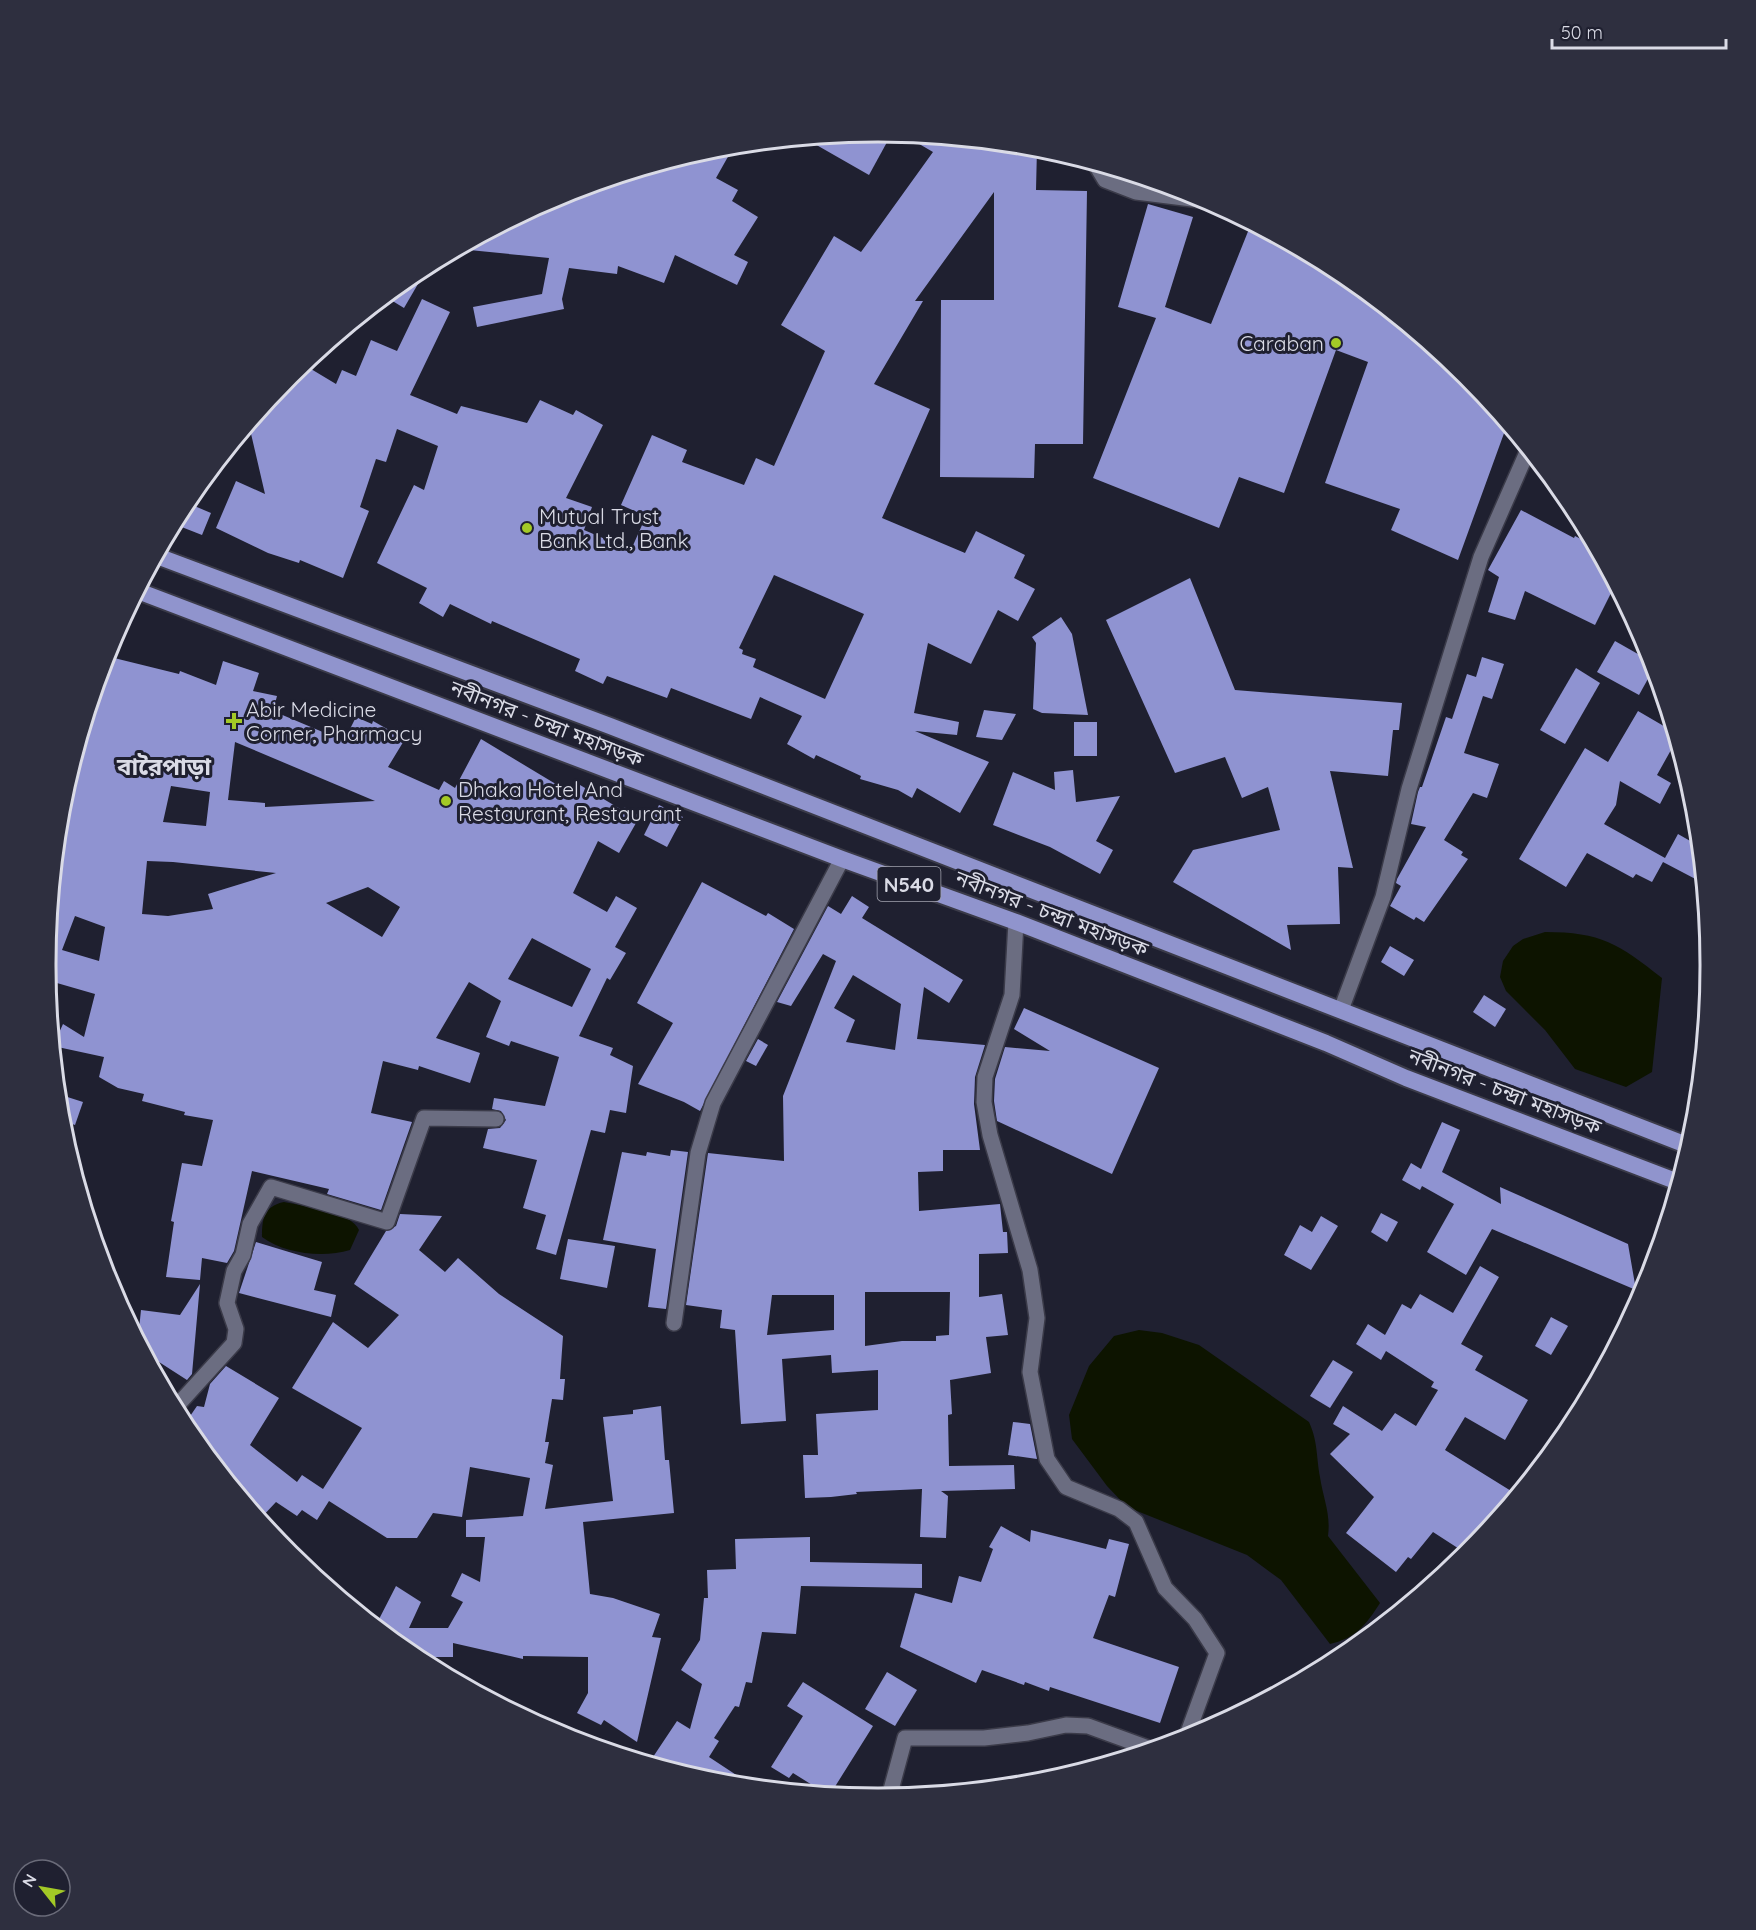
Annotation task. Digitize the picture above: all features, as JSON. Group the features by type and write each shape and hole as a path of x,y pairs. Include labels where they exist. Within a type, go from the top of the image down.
{"highway":[{"name":"নবীনগর - চন্দ্রা মহাসড়ক","path":"164,558 610,726 1681,1143"},
{"name":"নবীনগর - চন্দ্রা মহাসড়ক","path":"144,593 842,859 1016,922 1326,1043 1406,1078 1672,1180"}],"street":[{"path":"1101,174 1105,180 1136,192 1169,196"},
{"path":"1341,1010 1383,897 1409,789 1481,557 1525,457"},
{"path":"674,1323 698,1153 713,1103 842,859"},
{"path":"1016,922 1012,995 985,1077 984,1102 990,1135 1030,1270 1037,1318 1030,1372 1047,1459 1066,1488 1119,1509 1136,1522 1165,1588 1195,1619 1217,1653 1190,1726"},
{"path":"181,1401 234,1343 236,1329 227,1303 234,1271 243,1255 250,1224 271,1187 387,1222 424,1118 496,1119"},
{"path":"892,1787 905,1738 984,1738 1028,1733 1066,1725 1088,1726 1139,1745"}],"shaded area":[{"path":"1545,932 1581,934 1608,942 1633,956 1662,978 1652,1072 1626,1087 1575,1069 1545,1030 1506,991 1500,977 1503,961 1513,946 1523,939"},
{"path":"284,1202 337,1214 355,1224 359,1230 350,1250 328,1254 305,1253 271,1243 262,1237 265,1214 272,1207"},
{"path":"1139,1330 1162,1333 1199,1345 1309,1422 1328,1513 1328,1536 1380,1603 1360,1630 1330,1644 1281,1580 1247,1555 1127,1507 1107,1486 1072,1439 1069,1415 1089,1366 1114,1336"}],"building":[{"path":"887,142 869,175 816,145"},
{"path":"918,143 1037,158 1036,190 1087,191 1083,444 1035,444 1034,478 940,477 941,300 994,300 994,192 915,301 923,301 874,384 930,409 882,518 965,553 976,531 1025,555 1014,578 1035,589 1018,621 998,610 971,664 928,643 914,713 959,722 957,735 915,731 989,762 960,813 917,788 912,798 898,790 860,779 861,776 816,755 814,759 787,744 802,716 760,697 751,719 671,688 667,698 607,676 603,684 575,671 580,659 492,621 491,624 450,604 443,617 419,603 427,588 377,563 414,485 424,490 438,446 397,429 386,462 376,459 360,507 369,511 343,578 300,560 299,563 268,553 216,528 236,481 265,494 251,434 260,423 311,369 336,384 342,370 356,376 371,340 397,351 422,299 450,312 410,395 457,414 461,406 527,423 540,400 573,415 576,410 603,425 566,498 592,507 584,530 631,550 646,516 621,505 652,435 687,450 682,462 744,485 756,458 774,466 825,351 781,325 834,236 861,252 933,152","holes":["774,575 864,614 825,699 753,667 756,659 742,654 743,650 739,648"]},
{"path":"728,156 716,178 738,190 732,201 758,217 734,255 748,262 737,285 675,255 664,283 618,266 617,274 569,268 562,299 564,309 477,327 473,307 542,294 549,258 472,250 514,227 614,186"},
{"path":"1148,204 1193,217 1165,307 1211,324 1248,231 1335,281 1379,312 1460,383 1504,433 1458,560 1391,530 1400,509 1325,483 1368,362 1336,350 1284,493 1239,477 1219,528 1093,478 1156,318 1118,307"},
{"path":"419,283 404,308 393,301"},
{"path":"195,506 211,513 202,535 182,527"},
{"path":"1521,510 1574,538 1575,536 1581,539 1611,592 1595,625 1525,591 1515,620 1488,612 1499,577 1488,570"},
{"path":"1190,578 1235,690 1402,703 1399,730 1393,730 1388,776 1330,771 1353,868 1338,867 1340,924 1287,925 1291,950 1173,882 1193,850 1280,830 1268,787 1242,798 1225,757 1175,773 1106,620"},
{"path":"1061,617 1072,634 1088,715 1042,713 1033,709 1036,643 1032,637"},
{"path":"1615,641 1640,655 1648,678 1639,695 1597,672"},
{"path":"1482,657 1504,664 1492,699 1483,696 1464,753 1499,764 1487,798 1473,793 1444,840 1463,852 1461,855 1468,859 1424,922 1416,917 1414,920 1390,906 1401,886 1396,883 1397,879 1426,827 1411,824 1418,792 1422,787 1446,717 1452,719 1467,674 1476,677"},
{"path":"115,658 179,674 180,671 216,685 223,661 259,673 253,691 277,696 273,711 344,741 356,717 372,724 373,721 405,739 388,767 439,790 444,781 455,788 481,739 569,792 575,782 622,810 624,807 640,816 619,853 598,841 573,893 607,912 616,896 637,908 615,947 626,953 610,980 607,978 579,1036 613,1048 610,1055 633,1066 626,1113 610,1110 605,1133 591,1130 556,1255 536,1249 546,1215 523,1208 537,1160 483,1148 488,1129 500,1128 506,1120 501,1111 492,1109 494,1098 545,1106 559,1057 511,1041 509,1046 486,1037 501,1001 469,982 436,1038 480,1053 470,1083 419,1066 418,1070 383,1061 371,1113 412,1122 381,1210 327,1194 329,1189 252,1171 234,1251 227,1263 202,1258 200,1280 166,1277 174,1222 171,1221 182,1163 202,1166 213,1120 184,1115 185,1112 142,1101 144,1094 118,1088 99,1077 104,1057 60,1048 59,1034 63,1024 84,1037 95,994 56,983 57,911 71,805 99,701","holes":["235,742 375,801 265,807 265,803 228,800","171,786 210,792 206,826 163,822","147,861 276,873 208,894 213,909 168,916 142,914","368,887 400,907 382,937 326,903","75,916 105,927 99,961 62,950","532,938 591,969 572,1007 508,979"]},
{"path":"1576,668 1600,683 1565,744 1540,730"},
{"path":"984,710 1016,714 1002,740 976,737"},
{"path":"1638,711 1664,726 1671,749 1657,775 1671,783 1660,804 1620,781 1616,805 1604,824 1665,858 1678,834 1690,841 1695,879 1663,862 1652,882 1636,874 1633,878 1587,853 1566,887 1519,859 1585,748 1608,762"},
{"path":"1074,722 1097,722 1097,756 1074,756"},
{"path":"1073,770 1076,802 1120,796 1096,841 1113,850 1100,874 1050,847 993,825 1013,772 1055,790 1054,772"},
{"path":"659,805 683,817 667,847 644,835"},
{"path":"702,882 766,916 768,913 794,929 700,1111 684,1102 638,1084 673,1023 637,1003"},
{"path":"852,896 869,907 862,918 963,980 949,1003 924,987 917,1039 985,1045 975,1077 974,1104 980,1150 943,1150 943,1171 918,1172 919,1211 1000,1204 1003,1232 1007,1232 1008,1253 979,1254 979,1297 1002,1294 1008,1335 986,1337 991,1373 950,1380 952,1414 948,1415 949,1466 1014,1465 1015,1489 941,1491 948,1496 946,1538 920,1537 922,1489 856,1492 857,1494 805,1498 803,1455 818,1455 816,1414 878,1410 878,1370 832,1373 831,1355 782,1359 786,1421 741,1424 735,1330 720,1328 722,1310 686,1305 708,1153 784,1161 783,1096 836,961 823,954 791,1006 777,1002 828,906 841,914","holes":["853,975 901,1004 895,1050 846,1042 855,1020 834,1008","865,1292 950,1292 949,1335 936,1336 936,1341 902,1341 865,1346","772,1295 834,1295 834,1330 767,1335"]},
{"path":"1390,946 1414,960 1404,976 1381,962"},
{"path":"1484,995 1506,1009 1495,1027 1473,1012"},
{"path":"1024,1008 1159,1068 1112,1174 997,1121 994,1101 995,1079 1005,1047 1050,1051 1014,1029"},
{"path":"758,1039 768,1045 756,1066 746,1061"},
{"path":"67,1097 83,1102 75,1125 71,1124"},
{"path":"1442,1122 1460,1130 1442,1172 1501,1204 1500,1187 1628,1244 1634,1289 1492,1229 1466,1275 1427,1252 1454,1204 1422,1186 1420,1190 1402,1180 1411,1163 1421,1169"},
{"path":"671,1150 688,1152 666,1309 648,1307 656,1249 603,1240 622,1152 646,1156 647,1152 670,1156"},
{"path":"1381,1213 1398,1222 1387,1242 1371,1232"},
{"path":"400,1214 442,1216 419,1250 445,1272 458,1258 499,1294 563,1336 560,1379 565,1379 563,1400 552,1399 545,1442 549,1442 545,1463 553,1465 545,1509 613,1501 603,1417 633,1414 633,1410 661,1406 665,1460 669,1460 674,1513 583,1522 590,1594 613,1598 660,1614 652,1637 661,1638 637,1742 604,1720 601,1725 577,1713 588,1693 588,1657 523,1656 523,1659 453,1643 453,1657 434,1657 379,1619 396,1586 421,1602 409,1628 448,1628 463,1602 451,1596 462,1573 480,1582 485,1537 466,1537 466,1520 523,1516 530,1478 470,1467 462,1517 433,1513 417,1538 387,1538 329,1501 317,1520 302,1510 297,1516 276,1502 266,1513 225,1466 190,1416 197,1406 204,1407 210,1384 226,1366 279,1398 250,1445 297,1482 302,1475 323,1489 362,1428 292,1388 333,1322 368,1348 399,1315 354,1284 386,1231 396,1226"},
{"path":"1321,1216 1338,1226 1311,1270 1284,1255 1300,1225 1312,1232"},
{"path":"568,1239 615,1246 607,1288 560,1279"},
{"path":"256,1242 322,1262 314,1290 336,1295 331,1317 239,1293"},
{"path":"1480,1266 1499,1277 1461,1344 1483,1356 1475,1370 1528,1400 1505,1440 1465,1417 1445,1450 1510,1490 1458,1548 1433,1532 1411,1559 1408,1557 1396,1572 1346,1533 1374,1497 1330,1454 1350,1434 1333,1424 1343,1406 1382,1431 1395,1413 1416,1426 1438,1390 1431,1387 1434,1382 1386,1351 1381,1360 1356,1344 1368,1324 1385,1335 1402,1304 1411,1309 1420,1294 1453,1313"},
{"path":"200,1284 192,1374 187,1380 158,1361 139,1327 141,1310 180,1315"},
{"path":"1551,1317 1568,1326 1551,1355 1535,1346"},
{"path":"1333,1360 1353,1372 1330,1408 1310,1396"},
{"path":"1013,1422 1030,1424 1037,1459 1008,1455"},
{"path":"1001,1526 1030,1542 1031,1530 1106,1549 1109,1539 1129,1544 1115,1597 1109,1595 1093,1638 1179,1667 1160,1723 1050,1687 1049,1691 1025,1682 1024,1685 982,1670 976,1683 900,1647 915,1593 952,1603 959,1576 981,1582 993,1549 989,1547"},
{"path":"810,1537 810,1562 922,1564 922,1588 801,1586 796,1634 762,1632 752,1683 746,1682 739,1707 735,1706 714,1738 719,1741 709,1757 736,1775 654,1756 677,1721 690,1729 702,1684 681,1670 700,1640 704,1598 708,1598 707,1570 736,1569 735,1539"},
{"path":"887,1672 917,1690 895,1726 865,1709"},
{"path":"803,1682 873,1726 835,1786 812,1785 793,1773 789,1778 771,1767 803,1716 787,1706"}],"place":[{"name":"Caraban","path":"1336,343"},
{"name":"Mutual Trust Bank Ltd., Bank","path":"527,528"},
{"name":"Abir Medicine Corner, Pharmacy","path":"234,721"},
{"name":"Dhaka Hotel And Restaurant, Restaurant","path":"446,801"}],"district":[{"name":"বারৈপাড়া","path":"164,766"}]}
